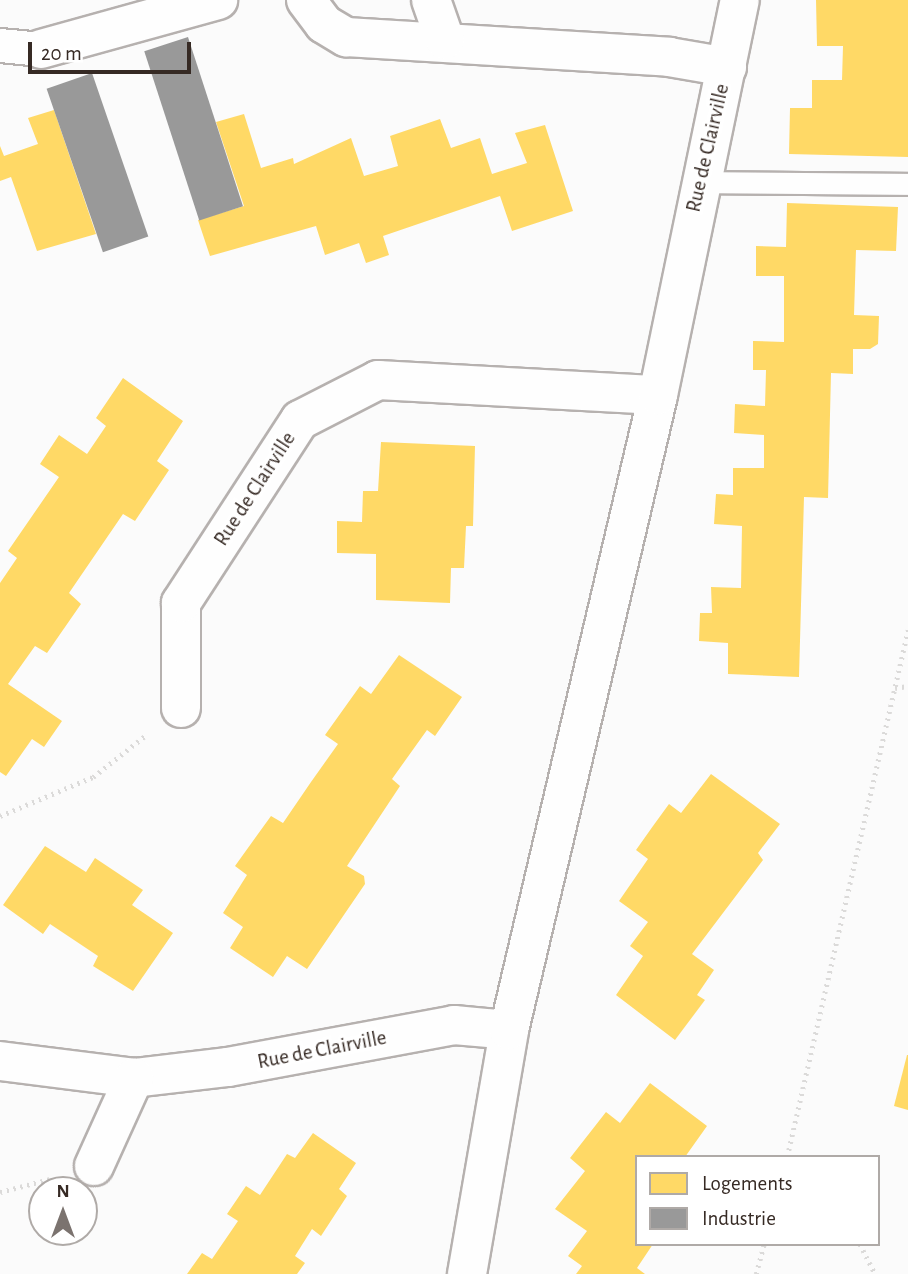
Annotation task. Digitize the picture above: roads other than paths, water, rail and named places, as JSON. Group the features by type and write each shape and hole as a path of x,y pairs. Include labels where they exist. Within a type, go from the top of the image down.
{"street":[{"path":"0,45 41,49 218,0"},
{"name":"Rue de Clairville","path":"306,0 324,24 346,37 445,40 669,57 727,67"},
{"path":"431,0 445,40"},
{"name":"Rue de Clairville","path":"467,1274 509,1030 658,395 699,182 740,0"},
{"name":"Rue de Clairville","path":"181,708 181,603 300,420 378,380 658,395"},
{"name":"Rue de Clairville","path":"0,1061 134,1078 228,1067 454,1025 509,1030"},
{"path":"94,1166 134,1078"}],"lane":[{"path":"699,182 908,184"}]}
